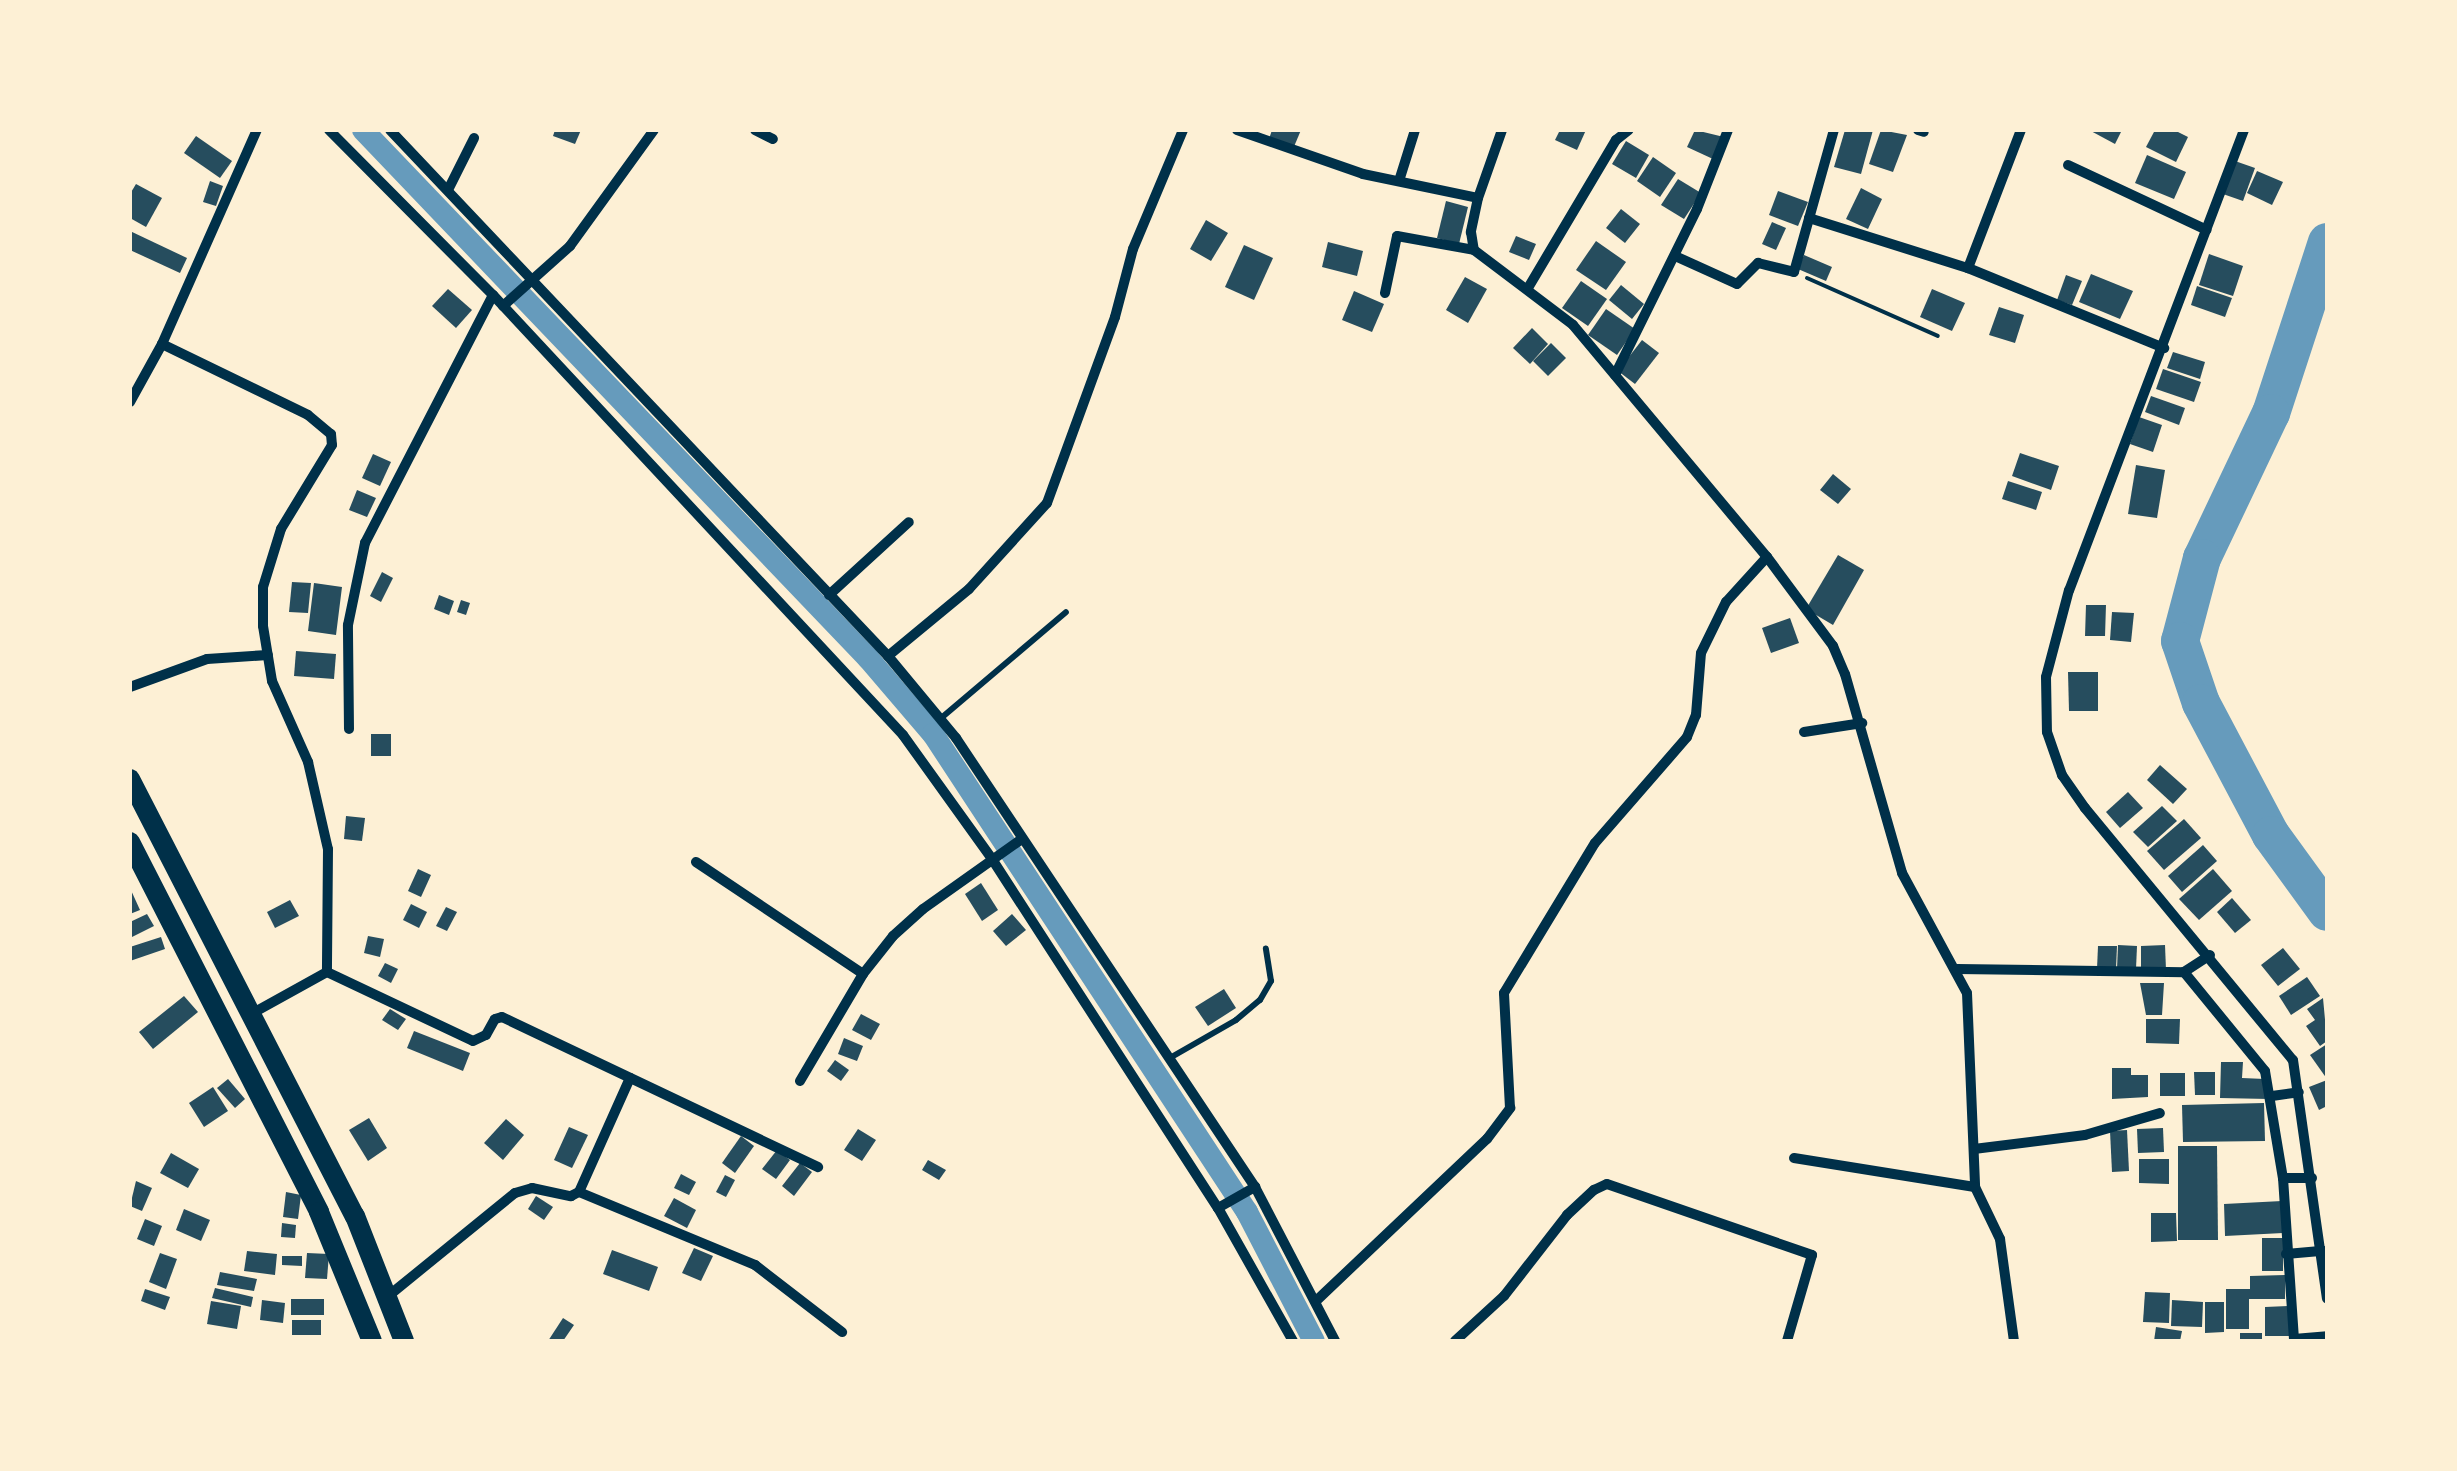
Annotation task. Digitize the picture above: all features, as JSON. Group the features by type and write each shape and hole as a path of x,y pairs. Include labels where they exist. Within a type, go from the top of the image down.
{"highway":[{"path":"130,779 355,1216 404,1341"},
{"path":"130,842 328,1230 372,1341"}],"street":[{"path":"130,402 162,344 258,130"},
{"path":"329,130 504,304 903,735 995,857 1222,1206 1293,1341"},
{"path":"390,130 534,277 888,656 940,719 1250,1190 1336,1341"},
{"path":"504,304 588,224 654,130"},
{"path":"755,130 774,139"},
{"path":"888,656 970,589 1047,502 1115,317 1138,235 1183,130"},
{"path":"1237,130 1364,174 1478,198"},
{"path":"1399,181 1415,130"},
{"path":"1474,250 1470,243 1478,198 1502,130"},
{"path":"1528,288 1616,140 1629,130"},
{"path":"1614,375 1675,256 1728,130"},
{"path":"1675,256 1737,284 1758,263 1794,272 1834,130"},
{"path":"1968,268 2021,130"},
{"path":"2244,130 2069,590 2046,677 2048,732 2062,775 2206,957 2250,1030 2275,1095 2286,1178 2296,1340 2324,1337"},
{"path":"448,188 474,138"},
{"path":"2068,164 2161,212 2207,230"},
{"path":"1810,218 1968,268 2164,348"},
{"path":"1385,293 1391,246 1397,236 1474,250 1528,288 1573,326 1767,557 1833,646 1862,723 1902,873 1957,969 1970,1018 1975,1188 2000,1239 2014,1341"},
{"path":"349,729 348,625 365,543 494,295"},
{"path":"162,344 308,416 331,434 332,446 281,529 263,586 268,655 282,712 299,734 318,796 328,849 327,972"},
{"path":"829,595 909,522"},
{"path":"1316,1301 1487,1140 1510,1108 1512,1081 1502,1010 1514,970 1596,843 1687,736 1696,715 1701,653 1726,602 1767,557"},
{"path":"130,686 207,658 268,655"},
{"path":"1804,732 1862,723"},
{"path":"800,1080 863,974 914,918 1018,842"},
{"path":"696,862 863,974"},
{"path":"1957,969 2187,970 2206,957"},
{"path":"2187,970 2250,1030 2293,1060 2327,1299"},
{"path":"251,1014 327,972"},
{"path":"327,972 472,1041 486,1036 495,1019 502,1017 818,1167"},
{"path":"388,1296 515,1193 526,1188 571,1196 579,1192 630,1078"},
{"path":"2275,1095 2296,1093"},
{"path":"1974,1149 2085,1134 2160,1113"},
{"path":"1794,1158 1975,1188"},
{"path":"2286,1178 2308,1177"},
{"path":"1455,1341 1504,1296 1567,1215 1594,1190 1608,1184 1812,1255 1787,1341"},
{"path":"1222,1206 1250,1190"},
{"path":"579,1192 768,1272 842,1332"},
{"path":"2292,1254 2318,1252"}],"lane":[{"path":"940,719 1066,612"},
{"path":"1166,1060 1236,1020 1260,1000 1270,981 1266,948"}],"path":[{"path":"1794,272 1938,336"}],"building":[{"path":"555,130 581,130 575,144 553,136"},
{"path":"1272,130 1301,130 1293,149 1269,139"},
{"path":"1560,130 1586,130 1577,150 1555,140"},
{"path":"1695,130 1724,137 1713,159 1687,147"},
{"path":"1845,130 1873,130 1861,174 1834,167"},
{"path":"1881,130 1907,135 1893,172 1869,164"},
{"path":"2089,130 2122,130 2115,144"},
{"path":"2155,130 2174,130 2188,137 2176,162 2146,147"},
{"path":"196,136 232,161 220,178 184,153"},
{"path":"1626,141 1649,155 1636,178 1612,164"},
{"path":"2147,155 2186,172 2174,199 2135,183"},
{"path":"1653,157 1676,173 1660,197 1637,181"},
{"path":"2235,161 2255,168 2243,201 2223,194"},
{"path":"2257,171 2283,182 2272,205 2247,193"},
{"path":"1678,179 1701,193 1684,219 1661,205"},
{"path":"210,181 223,186 216,206 203,202"},
{"path":"136,184 162,198 146,227 130,218 130,194"},
{"path":"1861,188 1882,199 1868,229 1846,219"},
{"path":"1778,191 1808,202 1798,226 1769,215"},
{"path":"1446,201 1468,207 1459,244 1437,238"},
{"path":"1621,209 1640,224 1625,243 1606,228"},
{"path":"1206,220 1228,233 1211,261 1190,249"},
{"path":"1772,222 1786,228 1776,250 1762,244"},
{"path":"130,231 187,258 180,273 130,250"},
{"path":"1516,236 1536,244 1529,260 1509,252"},
{"path":"1596,241 1626,262 1606,290 1576,270"},
{"path":"1328,242 1363,251 1357,276 1322,267"},
{"path":"1244,245 1273,258 1254,300 1225,287"},
{"path":"2209,254 2243,266 2233,296 2199,285"},
{"path":"1804,255 1832,267 1826,281 1798,269"},
{"path":"2091,274 2133,291 2120,319 2079,302"},
{"path":"2066,275 2082,281 2072,305 2057,300"},
{"path":"1465,277 1487,289 1468,323 1446,310"},
{"path":"1581,281 1607,299 1588,326 1562,308"},
{"path":"1621,285 1644,304 1632,319 1609,300"},
{"path":"2197,286 2232,298 2225,317 2191,305"},
{"path":"448,289 472,310 456,328 432,306"},
{"path":"1932,289 1965,303 1952,331 1920,317"},
{"path":"1354,291 1384,304 1372,332 1342,320"},
{"path":"1999,307 2024,315 2015,343 1989,335"},
{"path":"1606,309 1635,329 1617,355 1588,335"},
{"path":"1532,328 1548,344 1530,364 1513,348"},
{"path":"1642,340 1659,353 1635,384 1618,371"},
{"path":"1551,343 1566,358 1548,376 1533,361"},
{"path":"2173,352 2205,362 2200,379 2167,368"},
{"path":"2163,369 2201,382 2194,402 2156,389"},
{"path":"2151,396 2185,408 2179,425 2145,412"},
{"path":"2139,417 2162,425 2153,452 2130,444"},
{"path":"2020,453 2059,466 2051,490 2012,476"},
{"path":"373,454 391,462 380,486 362,478"},
{"path":"2136,465 2165,470 2157,518 2128,514"},
{"path":"1833,474 1851,489 1838,504 1820,490"},
{"path":"2008,481 2042,492 2036,510 2002,499"},
{"path":"357,490 376,498 367,517 349,510"},
{"path":"1838,555 1864,570 1833,625 1806,609"},
{"path":"382,572 393,578 381,602 370,596"},
{"path":"292,582 311,583 308,613 289,612"},
{"path":"314,583 342,587 336,635 308,631"},
{"path":"439,595 454,601 449,615 434,609"},
{"path":"461,600 470,603 466,615 457,612"},
{"path":"2086,605 2106,605 2105,636 2085,636"},
{"path":"2112,612 2134,613 2131,642 2110,640"},
{"path":"1790,618 1799,643 1771,653 1762,628"},
{"path":"296,651 336,654 334,679 294,676"},
{"path":"2068,672 2098,672 2098,711 2069,711"},
{"path":"371,734 391,734 391,756 371,756"},
{"path":"2160,765 2187,789 2173,804 2147,780"},
{"path":"2128,792 2143,808 2120,828 2106,812"},
{"path":"2162,806 2177,821 2148,847 2133,832"},
{"path":"346,816 365,818 362,841 344,839"},
{"path":"2184,819 2201,838 2164,870 2147,851"},
{"path":"2203,845 2217,861 2182,892 2168,876"},
{"path":"418,869 431,875 421,897 408,891"},
{"path":"2213,869 2232,891 2199,920 2179,899"},
{"path":"981,883 998,910 982,921 965,894"},
{"path":"130,888 140,910 130,914"},
{"path":"2232,898 2251,920 2235,933 2217,912"},
{"path":"290,900 299,916 275,928 267,912"},
{"path":"411,904 427,912 419,928 403,920"},
{"path":"446,907 457,912 447,931 436,926"},
{"path":"147,914 154,926 130,938 130,922"},
{"path":"1012,914 1026,930 1006,946 993,931"},
{"path":"368,936 384,939 380,957 364,953"},
{"path":"161,937 165,949 130,961 130,947"},
{"path":"2118,945 2137,946 2136,969 2117,969"},
{"path":"2165,945 2166,970 2141,970 2141,946"},
{"path":"2098,946 2117,946 2116,969 2097,969"},
{"path":"2283,948 2300,969 2278,986 2261,965"},
{"path":"385,963 398,969 391,983 378,976"},
{"path":"2307,977 2320,996 2291,1015 2279,996"},
{"path":"2140,983 2164,983 2162,1015 2146,1015"},
{"path":"1224,989 1236,1008 1208,1026 1195,1007"},
{"path":"184,996 198,1012 153,1049 139,1032"},
{"path":"2323,998 2327,1041 2320,1046 2306,1026 2315,1020 2307,1009"},
{"path":"390,1009 406,1019 398,1030 382,1020"},
{"path":"861,1014 880,1024 871,1040 852,1030"},
{"path":"2146,1019 2180,1019 2179,1044 2146,1043"},
{"path":"414,1031 470,1053 463,1071 407,1048"},
{"path":"844,1038 863,1046 857,1061 838,1054"},
{"path":"2327,1044 2327,1079 2310,1055"},
{"path":"835,1060 849,1070 841,1081 827,1071"},
{"path":"2221,1062 2243,1062 2242,1078 2265,1079 2269,1099 2220,1098"},
{"path":"2112,1068 2131,1068 2131,1075 2148,1075 2148,1097 2112,1099"},
{"path":"2194,1072 2215,1072 2215,1095 2195,1095"},
{"path":"2160,1073 2185,1073 2185,1096 2160,1096"},
{"path":"228,1079 245,1099 235,1108 217,1088"},
{"path":"2327,1080 2327,1106 2319,1110 2309,1087"},
{"path":"213,1087 228,1111 204,1127 189,1103"},
{"path":"2264,1103 2265,1141 2183,1142 2182,1105"},
{"path":"369,1118 387,1148 368,1161 349,1130"},
{"path":"506,1119 524,1135 503,1160 484,1143"},
{"path":"569,1127 588,1135 572,1168 554,1160"},
{"path":"2163,1128 2164,1152 2138,1153 2137,1129"},
{"path":"858,1129 876,1140 862,1161 844,1150"},
{"path":"2127,1130 2129,1171 2112,1172 2110,1131"},
{"path":"741,1136 754,1146 735,1173 722,1163"},
{"path":"2178,1146 2217,1146 2218,1240 2178,1240"},
{"path":"777,1150 790,1160 776,1179 762,1169"},
{"path":"171,1153 199,1169 188,1188 160,1173"},
{"path":"2139,1159 2169,1159 2169,1184 2139,1183"},
{"path":"928,1160 946,1170 939,1180 922,1170"},
{"path":"800,1163 812,1172 794,1196 782,1186"},
{"path":"681,1174 696,1182 689,1195 674,1188"},
{"path":"725,1175 735,1180 726,1197 716,1192"},
{"path":"136,1181 152,1188 142,1211 130,1206"},
{"path":"286,1192 301,1195 298,1219 283,1217"},
{"path":"536,1196 553,1207 544,1220 528,1209"},
{"path":"674,1198 696,1210 687,1228 664,1216"},
{"path":"2282,1201 2283,1233 2225,1236 2224,1204"},
{"path":"184,1209 210,1220 201,1241 176,1230"},
{"path":"2151,1213 2176,1213 2177,1241 2151,1242"},
{"path":"145,1219 162,1226 154,1246 137,1239"},
{"path":"282,1223 296,1225 295,1238 281,1237"},
{"path":"2262,1238 2283,1238 2283,1271 2262,1271"},
{"path":"694,1248 713,1256 701,1281 682,1273"},
{"path":"612,1250 658,1267 649,1291 603,1274"},
{"path":"247,1251 277,1254 275,1275 244,1271"},
{"path":"160,1253 177,1259 166,1289 149,1282"},
{"path":"307,1253 329,1254 327,1279 305,1278"},
{"path":"282,1256 302,1256 302,1266 282,1265"},
{"path":"220,1272 257,1279 254,1291 217,1285"},
{"path":"2285,1275 2285,1299 2249,1299 2249,1329 2226,1329 2226,1289 2250,1289 2250,1276"},
{"path":"215,1288 253,1297 251,1307 212,1298"},
{"path":"145,1289 170,1297 165,1310 141,1301"},
{"path":"2145,1292 2170,1293 2169,1323 2143,1322"},
{"path":"291,1299 324,1299 324,1315 291,1315"},
{"path":"262,1300 285,1303 283,1323 260,1320"},
{"path":"2172,1300 2203,1302 2202,1327 2171,1326"},
{"path":"211,1301 241,1306 237,1329 207,1324"},
{"path":"2205,1302 2224,1302 2224,1332 2205,1333"},
{"path":"2289,1306 2289,1336 2265,1336 2265,1307"},
{"path":"563,1318 574,1325 563,1341 548,1341"},
{"path":"292,1320 321,1320 321,1335 292,1335"},
{"path":"2156,1327 2182,1331 2180,1341 2154,1341"},
{"path":"2240,1333 2262,1333 2262,1341 2240,1341"}],"waterway":[{"path":"363,130 868,658 933,734 1247,1212 1314,1341"},
{"path":"2327,242 2271,413 2202,558 2180,641 2201,703 2271,835 2327,912"}]}
